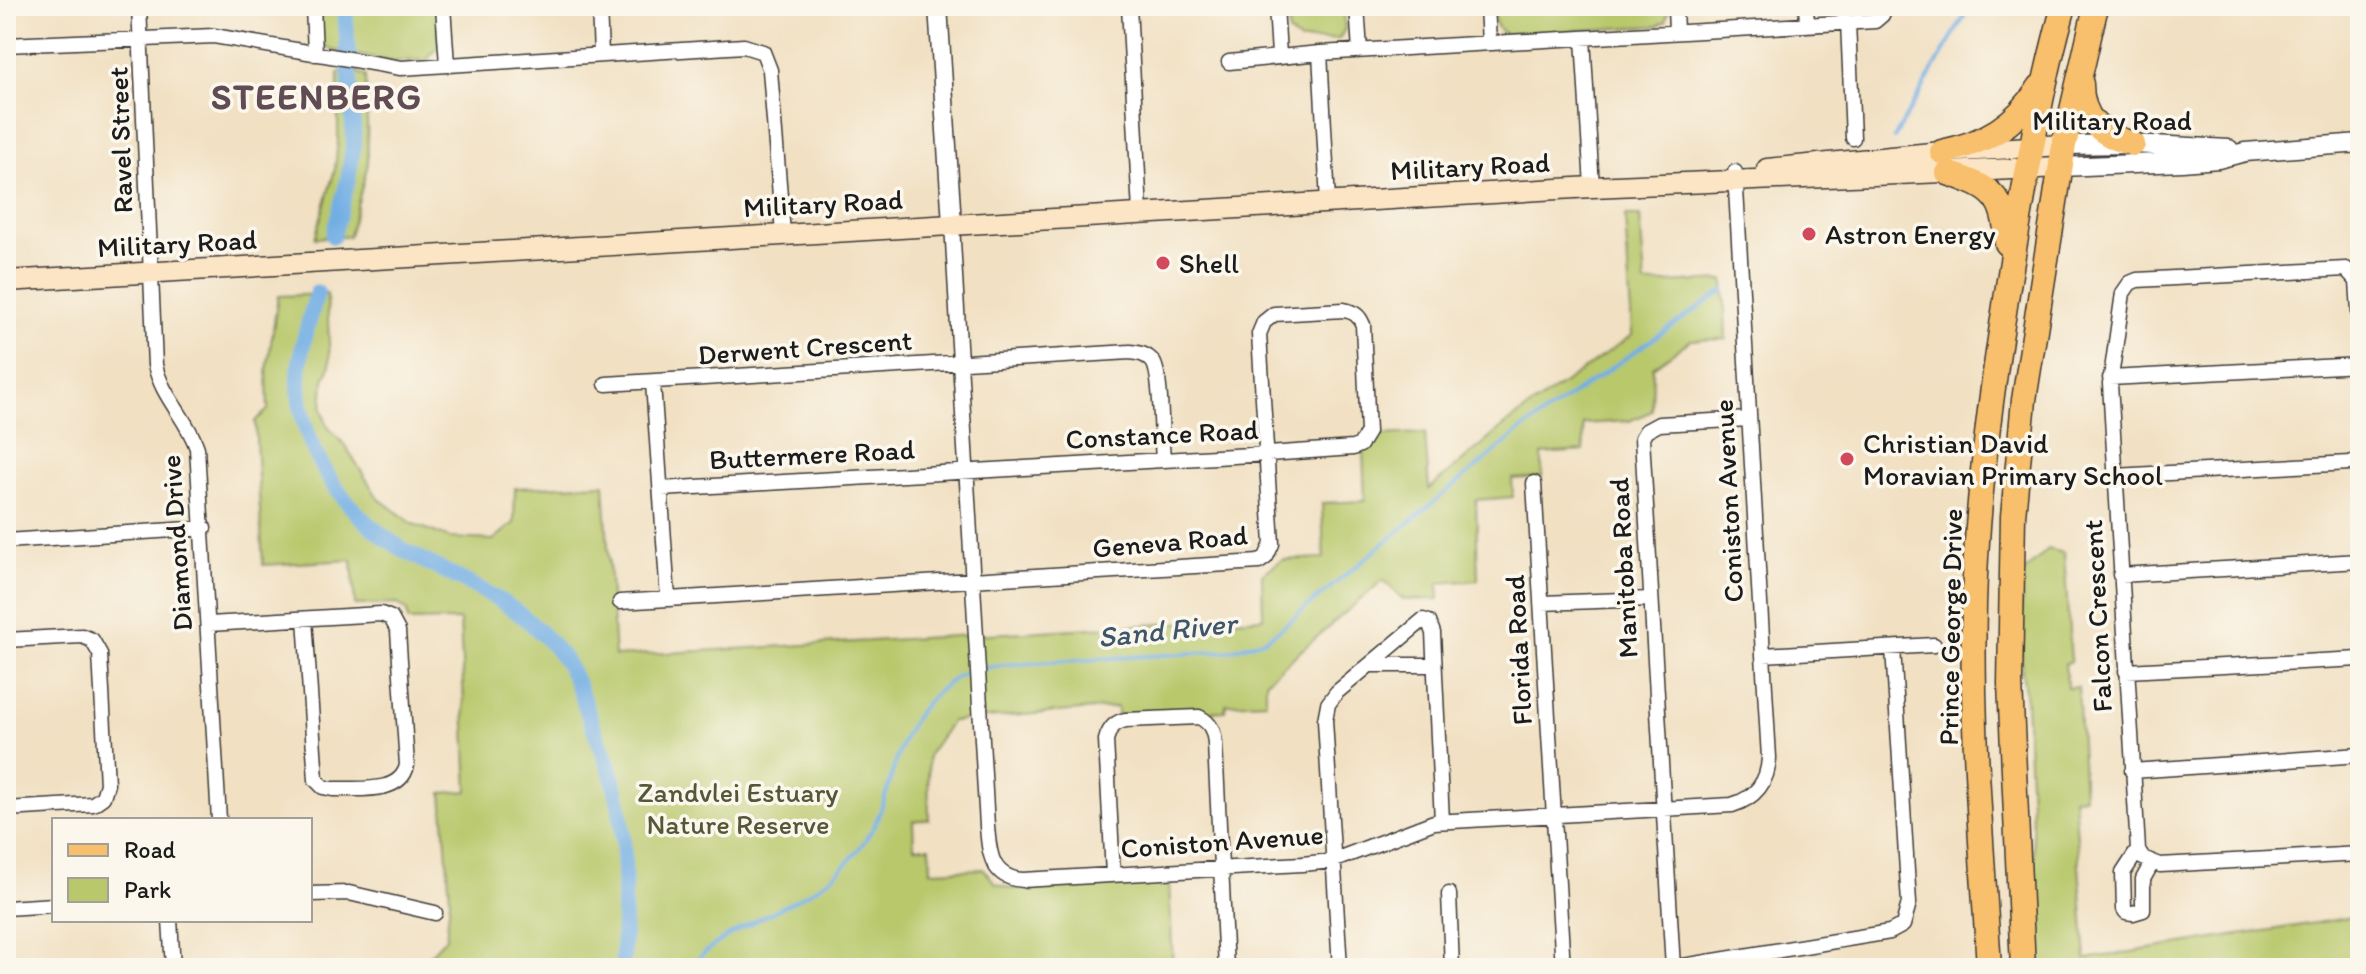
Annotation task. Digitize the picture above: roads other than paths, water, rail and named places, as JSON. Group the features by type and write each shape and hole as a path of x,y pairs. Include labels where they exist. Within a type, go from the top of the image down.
{"main road":[{"name":"Prince George Drive","path":"1989,968 1977,771 1974,604 1992,391 2029,158 2044,79 2064,6"},
{"path":"2023,968 2010,683 2013,516 2024,400 2062,156 2096,6"},
{"path":"2082,61 2081,97 2087,115 2104,133 2133,144"},
{"path":"2005,305 2006,224 2000,203 1981,184 1945,163 2008,125 2032,99 2044,79"},
{"name":"Military Road","path":"6,281 1644,184 2062,156"}],"street":[{"name":"Ravel Street","path":"139,6 151,272"},
{"path":"313,6 315,54"},
{"path":"443,6 447,65"},
{"path":"599,6 601,55"},
{"path":"938,6 952,224"},
{"path":"1129,6 1140,213"},
{"path":"1276,6 1279,55"},
{"path":"1357,6 1360,51"},
{"path":"1487,6 1489,43"},
{"path":"1675,6 1676,32"},
{"path":"1806,6 1807,25"},
{"path":"1229,62 1279,55 1875,21 1886,7"},
{"path":"1848,22 1853,138"},
{"path":"6,45 214,36 390,68 744,46 763,52 770,70 783,234"},
{"path":"1583,38 1592,187"},
{"path":"1320,53 1328,202"},
{"name":"Military Road","path":"2062,156 2218,159 2245,152 2360,143"},
{"name":"Military Road","path":"2062,156 2133,144 2245,152"},
{"name":"Coniston Avenue","path":"952,224 988,846 994,866 1006,876 1023,880 1223,869 1332,861 1425,824 1442,821 1732,805 1750,797 1763,783 1769,758 1735,177"},
{"name":"Falcon Crescent","path":"2152,863 2143,879 2143,910 2126,912 2123,873 2138,850 2110,378 2121,297 2126,287 2137,280 2346,269 2357,281 2360,327"},
{"name":"Diamond Drive","path":"151,272 155,365 163,391 197,448 219,818"},
{"name":"Constance Road","path":"966,471 1268,454 1353,448 1360,445 1368,432 1369,421 1363,325 1353,311 1274,314 1264,322 1259,334 1268,454"},
{"name":"Derwent Crescent","path":"606,384 1130,352 1150,358 1157,373 1163,460"},
{"path":"2110,378 2360,365"},
{"path":"653,383 668,598"},
{"name":"Manitoba Road","path":"1672,968 1642,445 1646,431 1659,424 1749,419"},
{"name":"Geneva Road","path":"973,581 1259,562 1266,557 1272,544 1268,454"},
{"path":"2115,476 2350,463 2360,459"},
{"name":"Buttermere Road","path":"661,489 966,471"},
{"name":"Florida Road","path":"1534,483 1563,968"},
{"path":"6,541 204,528"},
{"path":"2120,575 2360,561"},
{"path":"620,602 973,581"},
{"path":"1542,603 1651,599"},
{"path":"209,624 381,614 395,622 399,639 407,765 403,777 395,784 333,789 323,787 316,780 305,619"},
{"path":"1340,968 1325,712 1330,699 1337,692 1415,624 1427,620 1433,633 1442,821"},
{"path":"6,640 82,636 96,645 100,654 107,784 103,797 93,804 6,809"},
{"path":"1763,655 1934,645"},
{"path":"1672,968 1890,932 1903,925 1909,903 1893,648"},
{"path":"2126,671 2360,659"},
{"path":"1370,665 1434,665"},
{"path":"1113,875 1106,740 1114,725 1126,720 1199,717 1210,724 1215,744 1226,968"},
{"path":"2132,771 2360,755"},
{"path":"2138,850 2143,858 2160,865 2360,854"},
{"path":"312,894 359,895 435,913"},
{"path":"1449,894 1452,968"},
{"path":"6,908 52,905"},
{"path":"170,922 173,968"}],"waterway":[{"path":"333,236 348,180 354,141 345,6"},
{"name":"Sand River","path":"1894,138 1970,6"},
{"name":"Sand River","path":"689,968 727,936 817,888 854,855 875,824 904,737 922,708 953,679 969,671 1001,665 1228,651 1264,640 1520,431 1724,290"},
{"path":"317,293 301,355 300,403 306,428 328,476 362,518 382,535 404,550 488,593 525,618 559,653 574,678 610,769 619,804 624,854 623,968"}],"place":[{"name":"Astron Energy","path":"1809,234"},
{"name":"Shell","path":"1163,263"},
{"name":"Christian David Moravian Primary School","path":"1847,459"}],"district":[{"name":"STEENBERG","path":"317,96"}],"park label":[{"name":"Zandvlei Estuary Nature Reserve","path":"738,808"}]}
